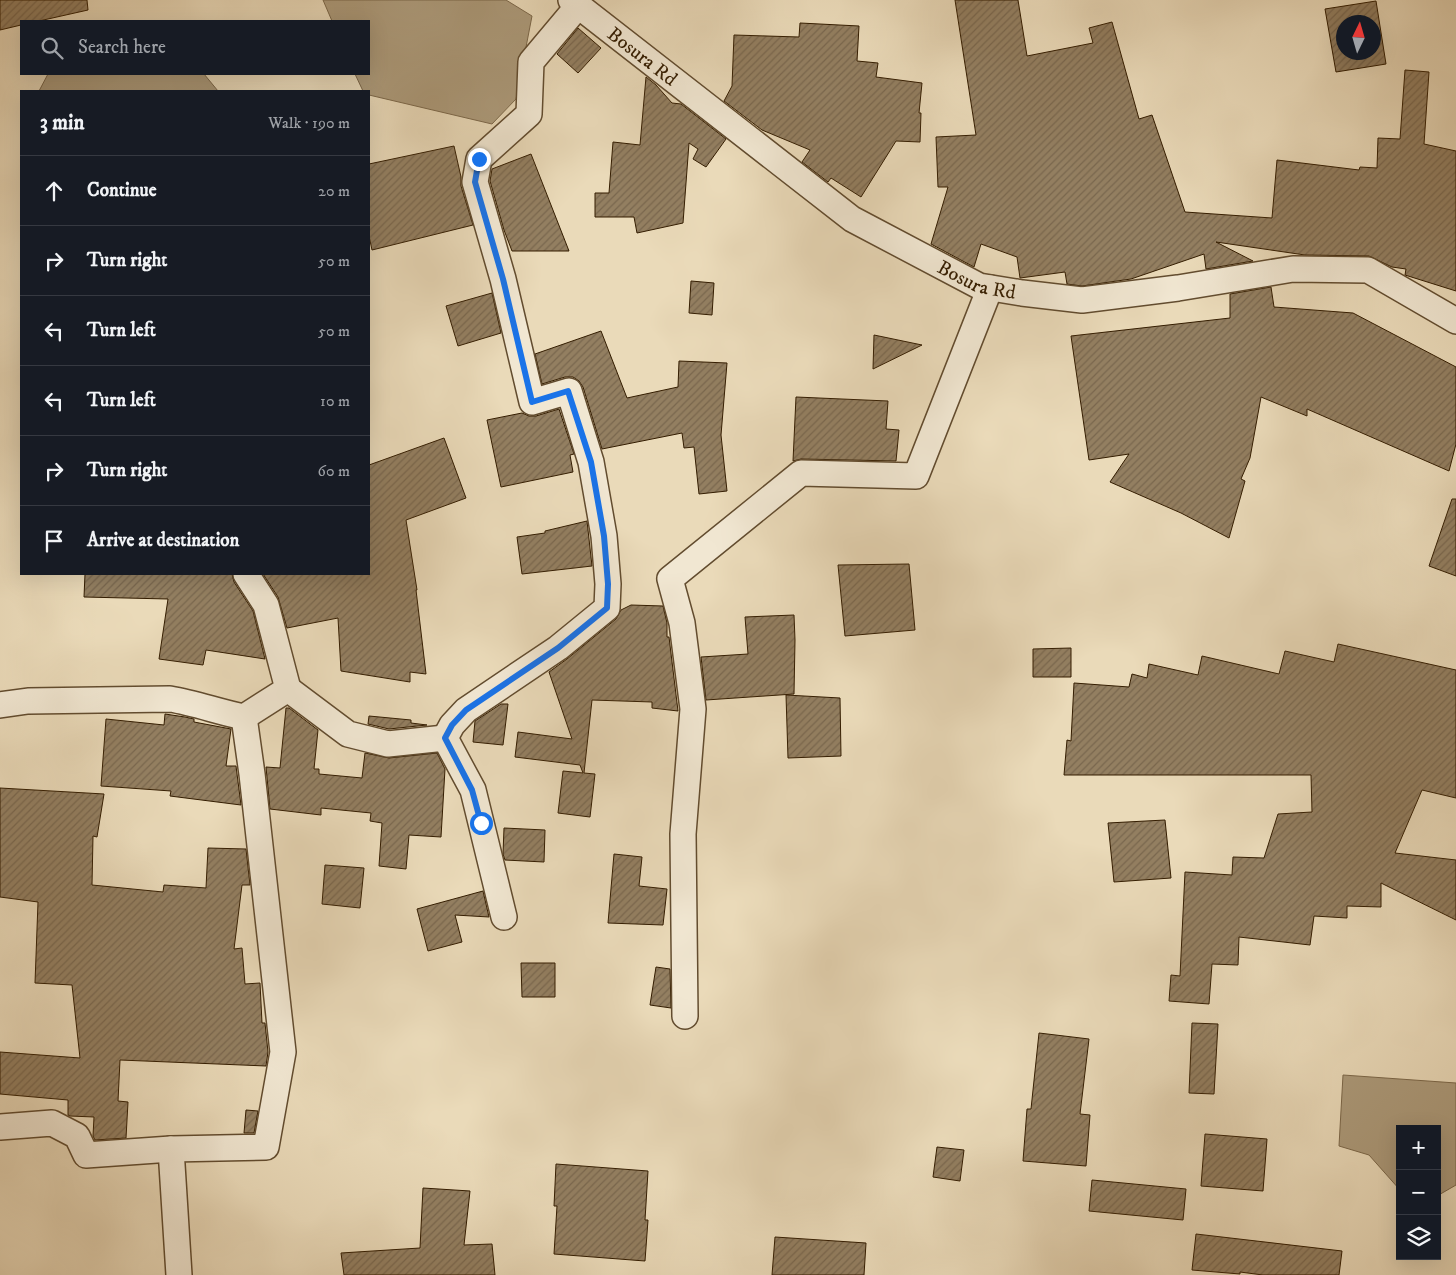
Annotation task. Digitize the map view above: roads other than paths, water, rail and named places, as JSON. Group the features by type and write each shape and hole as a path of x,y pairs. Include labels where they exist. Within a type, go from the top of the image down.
{"street":[{"name":"Bosura Rd","path":"574,3 852,219 979,286 1082,300 1178,288 1293,269 1368,270 1456,322"},
{"path":"445,738 452,725 466,710 558,648 607,608 608,584 604,536 591,462 568,391 532,402 503,279 475,182 479,159 529,114 531,62 574,3"},
{"path":"684,1016 683,834 693,708 682,622 670,579 801,473 916,476 990,288"},
{"path":"247,575 266,605 288,689 348,734 388,744 445,738"},
{"path":"0,705 28,701 170,699 192,702 214,710 244,717 288,689"},
{"path":"0,1127 52,1122 77,1136 86,1155 171,1148 266,1147 283,1052 244,717"},
{"path":"445,738 472,790 504,917"},
{"path":"171,1148 179,1275"}]}
